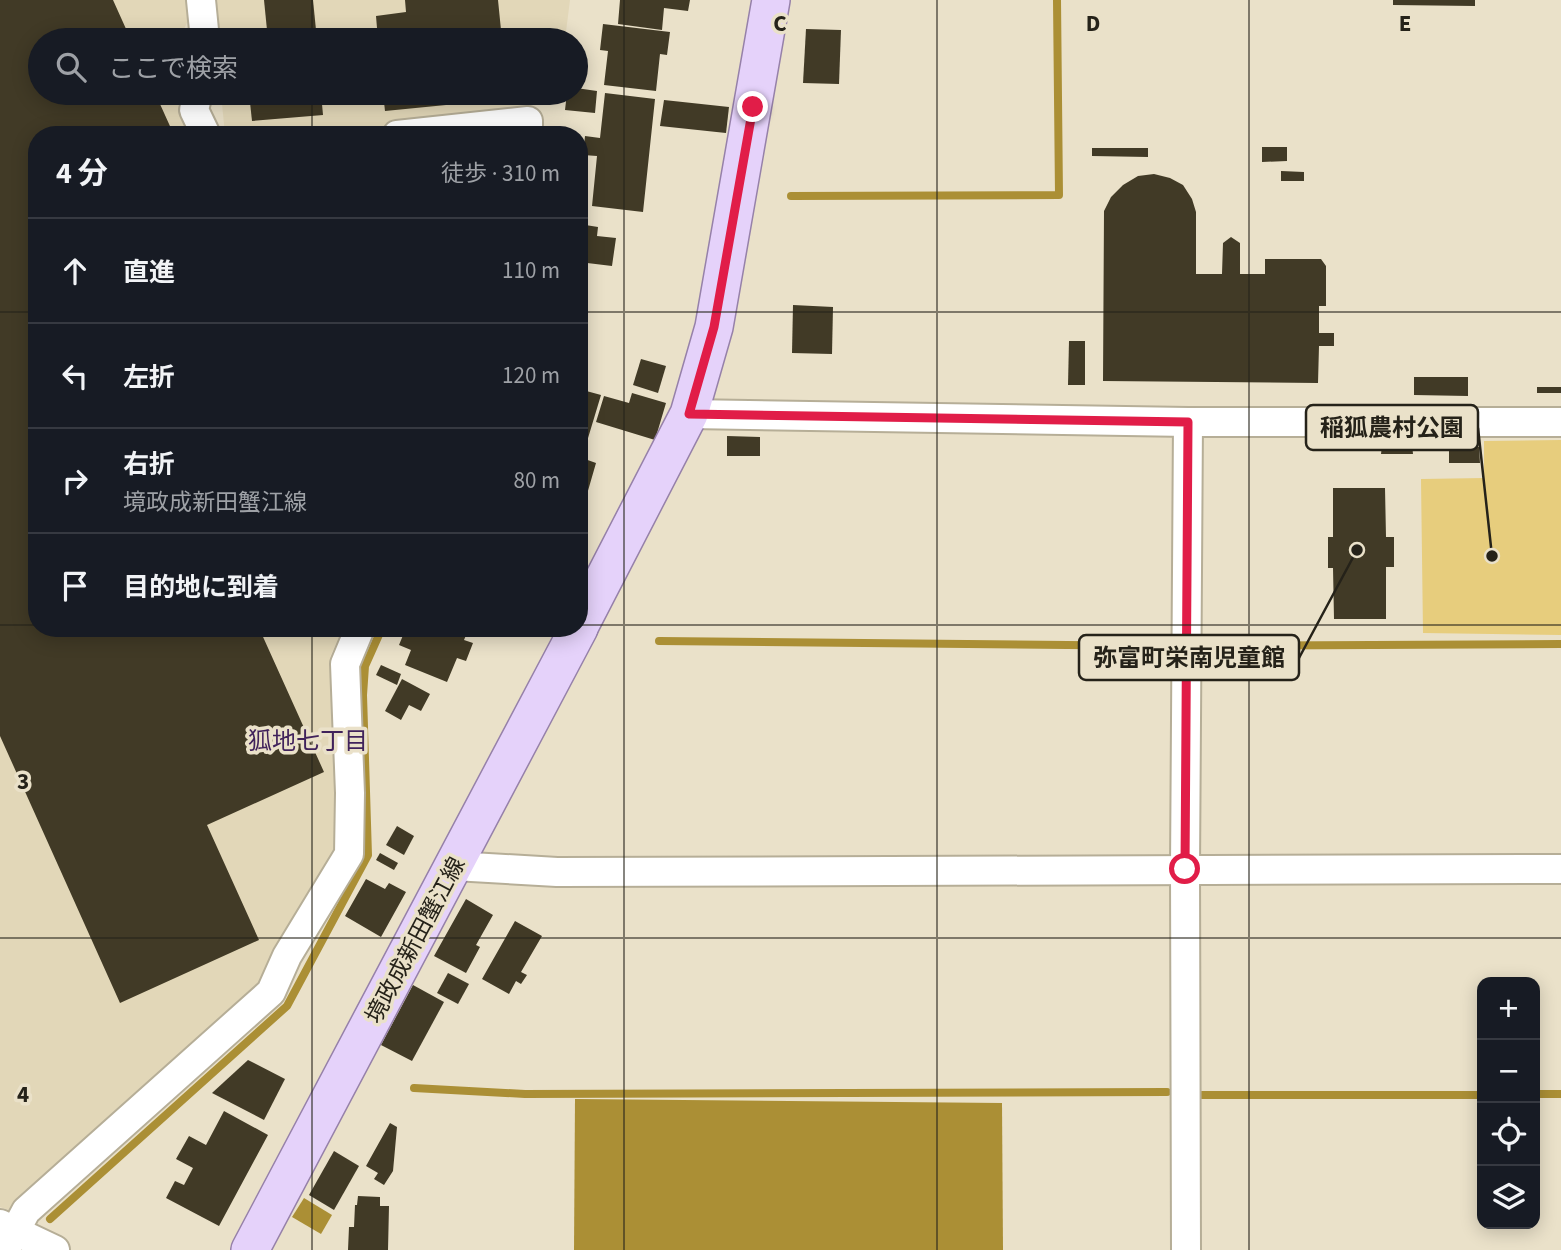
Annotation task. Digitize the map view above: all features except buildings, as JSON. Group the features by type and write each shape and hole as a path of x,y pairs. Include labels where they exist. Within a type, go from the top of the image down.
{"main road":[{"name":"境政成新田蟹江線","path":"588,610 689,414 714,327 771,0"},
{"name":"境政成新田蟹江線","path":"250,1250 574,637"}],"street":[{"path":"201,0 204,28"},
{"path":"195,105 194,110 202,126"},
{"path":"481,126 528,121 528,126"},
{"path":"689,414 1188,422 1561,422"},
{"path":"1186,1250 1188,422"},
{"path":"55,1250 7,1235 26,1211 271,992 287,956 349,854 350,793 345,664 356,637"},
{"path":"454,866 557,872 1561,869"}],"shaded area":[{"path":"0,0 190,0 191,14 185,28 28,28 28,105 178,105 188,126 28,126 28,637 339,637 330,657 341,849 264,981 12,1211 0,1207"},
{"path":"212,0 570,0 566,28 215,28"},
{"path":"222,105 536,105 384,126 224,126"},
{"path":"1561,440 1561,635 1423,633 1421,479 1484,478 1484,441"},
{"path":"575,1099 1002,1103 1003,1250 574,1250"},
{"path":"304,1198 332,1215 321,1234 292,1217"}],"waterway":[{"path":"791,196 1059,195 1057,0"},
{"path":"50,1219 287,1006 368,855 363,695 365,666 378,637"},
{"path":"659,641 1170,646"},
{"path":"1199,646 1561,644"},
{"path":"414,1088 525,1094 1167,1092"},
{"path":"1540,1094 1561,1094"},
{"path":"1202,1095 1477,1095"}],"place":[{"name":"弥富町栄南児童館","path":"1357,550"},
{"name":"稲狐農村公園","path":"1492,556"}],"district":[{"name":"狐地七丁目","path":"308,741"}],"route":[{"path":"753,107 714,327 689,414 1188,422 1185,869"}]}
